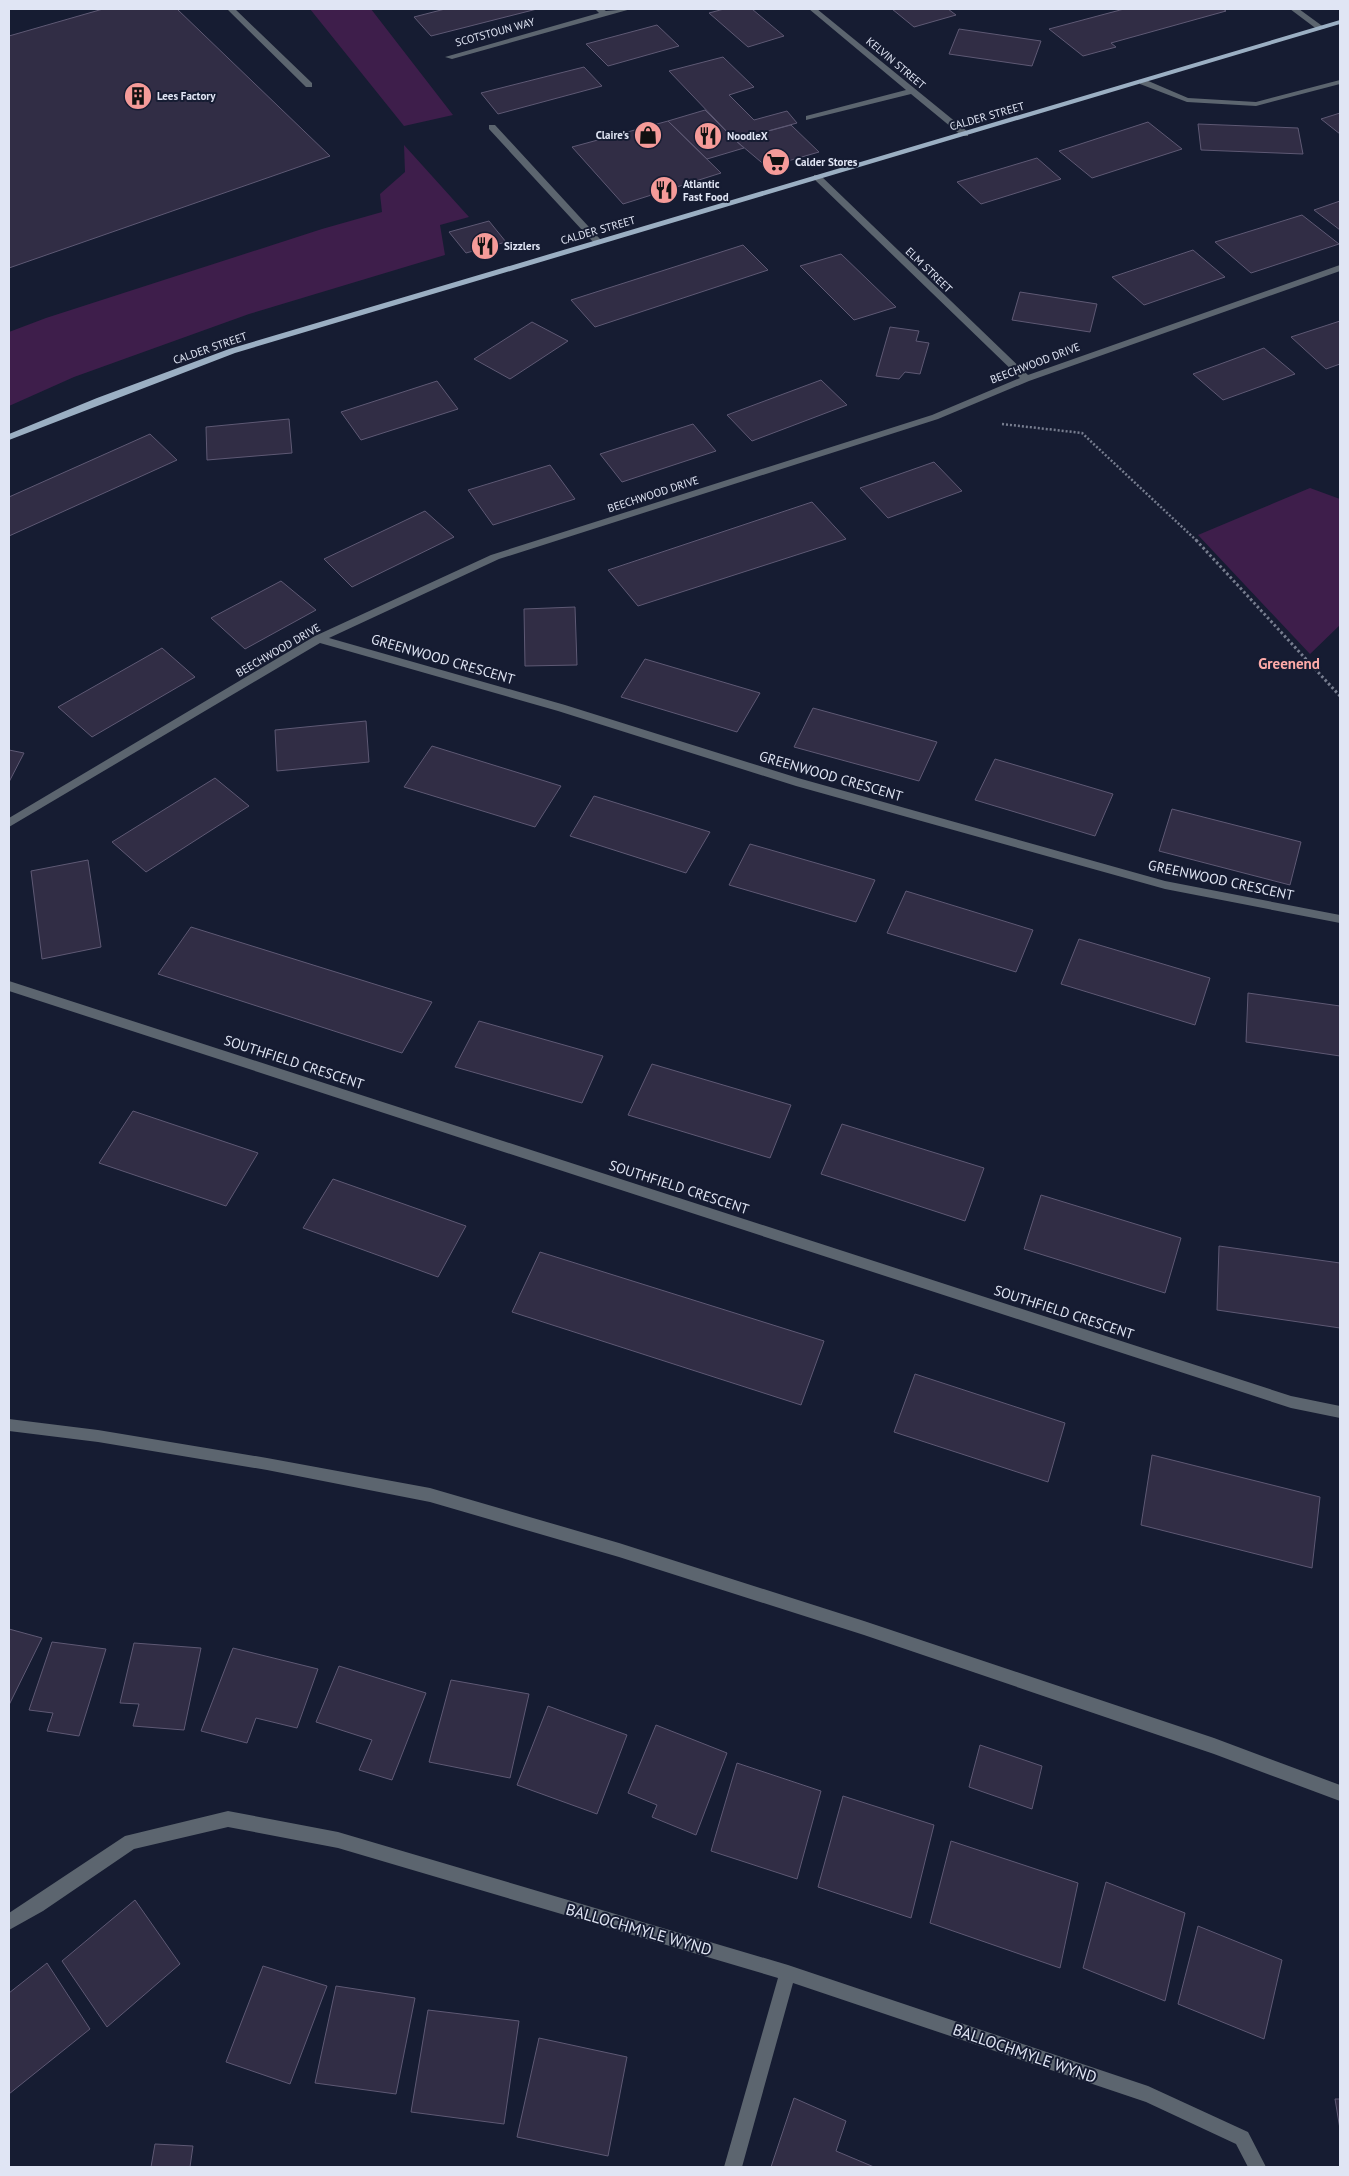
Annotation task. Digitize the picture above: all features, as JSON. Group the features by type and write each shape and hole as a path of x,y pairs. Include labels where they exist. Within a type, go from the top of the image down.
{"main road":[{"name":"CALDER STREET","path":"9,437 232,351 597,241 1143,82 1340,22"}],"street":[{"path":"231,9 309,85"},
{"name":"SCOTSTOUN WAY","path":"449,57 601,11 627,9"},
{"name":"KELVIN STREET","path":"813,9 964,134"},
{"path":"1294,9 1321,28"},
{"path":"1143,82 1187,100 1256,104 1340,82"},
{"path":"809,118 912,91"},
{"path":"492,127 597,241"},
{"name":"ELM STREET","path":"817,177 1026,379"},
{"name":"BEECHWOOD DRIVE","path":"9,823 319,639 495,557 935,417 1026,379 1340,268"},
{"name":"GREENWOOD CRESCENT","path":"319,639 561,708 796,782 1164,885 1340,919"},
{"name":"SOUTHFIELD CRESCENT","path":"9,986 1291,1402 1340,1412"},
{"path":"9,1425 98,1436 267,1464 430,1495 619,1550 864,1628 1214,1746 1340,1793"},
{"name":"BALLOCHMYLE WYND","path":"9,1922 38,1905 131,1842 228,1819 338,1840 788,1973 1148,2094 1242,2138 1257,2167"},
{"path":"734,2167 788,1973"}],"path":[{"path":"994,423 1082,433 1182,526 1340,696"}],"shaded area":[{"path":"310,9 371,9 453,115 404,126"},
{"path":"404,145 469,217 440,225 445,255 249,314 74,377 9,406 9,332 46,318 322,229 382,212 380,194 405,172"},
{"path":"1310,488 1340,499 1340,625 1310,654 1198,535"}],"building":[{"name":"Lees Factory","path":"103,9 177,9 330,156 9,268 9,36"},
{"path":"445,9 537,9 431,36 414,17"},
{"path":"724,9 752,9 784,36 748,47 709,13"},
{"path":"892,9 948,9 956,15 914,27"},
{"path":"1124,9 1223,9 1226,11 1111,43 1116,47 1083,56 1049,29"},
{"path":"657,25 679,46 608,66 586,44"},
{"path":"959,29 1041,41 1032,66 949,54"},
{"path":"723,57 754,87 729,95 754,120 787,111 797,123 735,140 669,71"},
{"path":"584,67 602,86 498,114 481,93"},
{"path":"705,110 744,148 707,159 668,121"},
{"path":"1340,113 1340,134 1321,119"},
{"path":"668,121 721,173 623,204 572,147"},
{"path":"1148,122 1182,149 1092,178 1059,151"},
{"path":"1198,124 1298,128 1303,154 1201,150"},
{"path":"791,125 819,152 767,167 735,140"},
{"path":"1037,158 1061,179 981,204 957,182"},
{"path":"1340,201 1340,230 1314,210"},
{"path":"1302,215 1339,244 1251,273 1215,242"},
{"path":"489,221 506,242 466,253 449,232"},
{"path":"743,245 768,270 595,327 571,300"},
{"path":"1193,250 1225,277 1144,305 1112,277"},
{"path":"841,254 896,307 854,320 800,266"},
{"path":"1020,292 1097,304 1090,332 1012,320"},
{"path":"1340,321 1340,364 1326,369 1291,337"},
{"path":"532,322 568,341 510,379 474,359"},
{"path":"890,327 919,331 916,341 929,343 920,374 905,372 899,379 876,376"},
{"path":"1264,348 1295,374 1223,400 1193,374"},
{"path":"821,380 847,405 752,441 727,415"},
{"path":"437,381 458,409 361,440 341,412"},
{"path":"289,419 292,453 207,460 206,427"},
{"path":"693,424 716,451 622,482 600,454"},
{"path":"150,434 177,460 9,536 9,497"},
{"path":"934,462 962,491 888,518 860,488"},
{"path":"550,465 575,499 493,525 468,490"},
{"path":"812,502 846,539 638,606 608,570"},
{"path":"425,511 454,537 352,587 324,559"},
{"path":"281,581 316,610 245,649 211,618"},
{"path":"575,607 577,665 525,666 524,609"},
{"path":"162,648 195,677 92,737 58,707"},
{"path":"645,659 760,693 737,732 621,697"},
{"path":"813,708 937,742 919,781 794,747"},
{"path":"366,721 369,762 277,771 275,730"},
{"path":"432,746 561,786 535,827 404,787"},
{"path":"9,750 24,753 9,782"},
{"path":"995,759 1113,794 1095,836 975,800"},
{"path":"215,778 249,806 146,872 112,842"},
{"path":"594,796 710,832 686,873 570,836"},
{"path":"1172,809 1301,842 1290,885 1159,851"},
{"path":"750,844 875,880 856,922 729,885"},
{"path":"88,860 101,947 42,959 31,871"},
{"path":"906,891 1033,930 1016,972 887,933"},
{"path":"191,927 432,1002 402,1053 158,974"},
{"path":"1079,939 1210,978 1195,1025 1061,984"},
{"path":"1248,993 1340,1006 1340,1056 1246,1042"},
{"path":"479,1021 603,1056 582,1103 455,1067"},
{"path":"652,1064 791,1105 770,1158 628,1115"},
{"path":"133,1111 258,1153 226,1206 99,1163"},
{"path":"842,1124 984,1168 965,1221 821,1174"},
{"path":"333,1179 466,1226 438,1277 303,1228"},
{"path":"1041,1195 1181,1238 1165,1293 1024,1249"},
{"path":"1219,1246 1340,1263 1340,1328 1217,1310"},
{"path":"540,1252 824,1341 801,1405 512,1312"},
{"path":"915,1374 1065,1423 1048,1482 894,1432"},
{"path":"1152,1455 1320,1497 1312,1568 1141,1525"},
{"path":"9,1629 42,1638 9,1705"},
{"path":"52,1642 106,1649 79,1736 47,1731 53,1713 29,1710"},
{"path":"134,1643 201,1648 184,1730 133,1726 139,1704 120,1703"},
{"path":"233,1648 318,1669 297,1728 256,1718 247,1743 201,1731"},
{"path":"339,1666 426,1693 392,1780 359,1770 372,1740 316,1722"},
{"path":"451,1680 529,1694 510,1778 429,1762"},
{"path":"548,1706 627,1735 597,1814 517,1785"},
{"path":"656,1725 727,1753 696,1835 652,1817 657,1805 628,1793"},
{"path":"980,1745 1042,1766 1032,1809 969,1787"},
{"path":"737,1763 821,1791 797,1879 711,1851"},
{"path":"843,1796 934,1825 911,1918 818,1887"},
{"path":"951,1841 1078,1883 1060,1968 930,1923"},
{"path":"1106,1882 1185,1913 1165,2001 1083,1968"},
{"path":"135,1900 180,1964 107,2027 62,1961"},
{"path":"1198,1926 1282,1960 1264,2039 1178,2004"},
{"path":"47,1963 90,2029 9,2094 9,1993"},
{"path":"263,1966 327,1986 290,2084 226,2062"},
{"path":"336,1986 415,1998 396,2094 315,2083"},
{"path":"428,2010 519,2021 504,2124 411,2112"},
{"path":"539,2038 627,2057 608,2156 517,2137"},
{"path":"794,2098 846,2121 836,2151 874,2167 771,2167"},
{"path":"1335,2099 1340,2099 1340,2129"},
{"path":"155,2144 193,2146 190,2167 151,2167"}],"place":[{"name":"Lees Factory","path":"138,96"},
{"name":"Claire's","path":"648,135"},
{"name":"NoodleX","path":"708,136"},
{"name":"Calder Stores","path":"776,162"},
{"name":"Atlantic Fast Food","path":"664,190"},
{"name":"Sizzlers","path":"485,246"}],"district":[{"name":"Greenend","path":"1289,664"}]}
